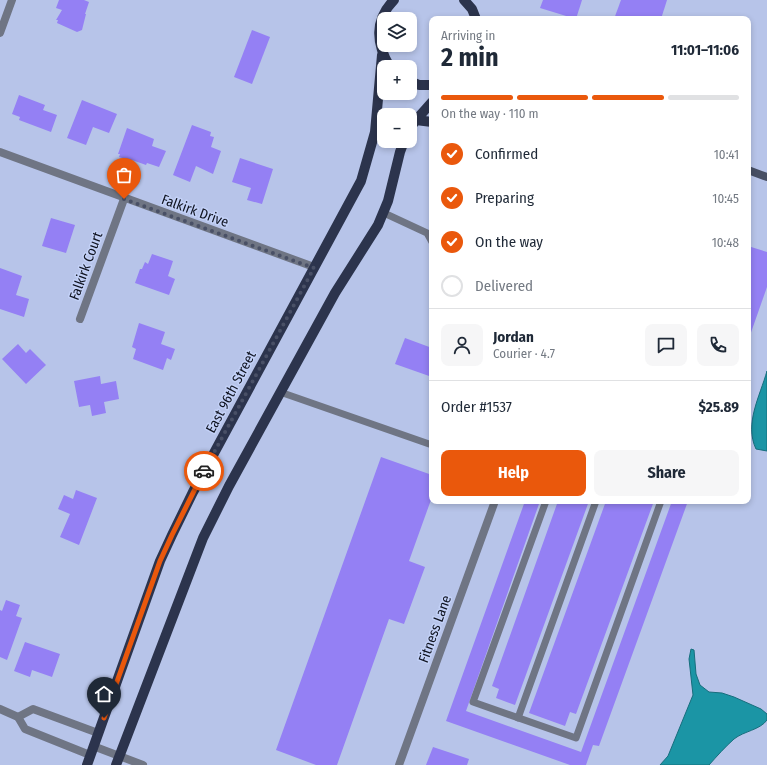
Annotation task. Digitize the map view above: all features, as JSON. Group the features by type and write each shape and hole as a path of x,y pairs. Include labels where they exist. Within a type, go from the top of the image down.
{"main road":[{"path":"385,60 382,55 379,39 380,22 387,7 394,0"},
{"path":"464,0 472,4 475,16"},
{"name":"East 96th Street","path":"90,756 160,561 172,535 196,486 355,193 369,156 378,118 382,55"},
{"path":"417,84 429,85"},
{"path":"417,119 429,105"},
{"path":"417,120 429,122"},
{"path":"118,761 203,538 334,293 368,242 384,213 402,148"}],"street":[{"path":"0,33 12,0"},
{"name":"Falkirk Drive","path":"0,152 314,268"},
{"path":"751,171 767,178"},
{"name":"Falkirk Court","path":"80,319 124,199"},
{"name":"Fitness Lane","path":"399,765 494,504"},
{"path":"0,709 18,717 25,729 90,756 143,765"},
{"path":"18,717 33,709 98,733"}],"lane":[{"path":"384,213 427,233 429,237"},
{"path":"280,392 429,444"},
{"path":"545,504 473,702 576,738 660,504"},
{"path":"518,718 595,504"}],"shaded area":[{"path":"767,371 767,451 756,449 753,439 752,420"},
{"path":"691,649 694,650 696,674 700,685 709,692 722,693 761,709 767,714 767,720 760,726 734,739 709,765 660,765 668,756 693,695 689,659"}],"building":[{"path":"59,0 84,0 89,2 82,30 77,32 57,23 58,20 56,20 62,10 56,8"},
{"path":"543,0 582,0 577,16 566,16 540,8"},
{"path":"621,0 667,0 662,16 615,16"},
{"path":"252,30 270,37 252,84 234,77"},
{"path":"19,95 45,105 43,110 57,115 51,132 19,120 20,117 12,114"},
{"path":"82,100 117,114 109,133 93,127 86,145 67,138"},
{"path":"192,125 211,132 210,136 214,137 211,147 221,151 213,174 196,166 190,182 173,175"},
{"path":"127,128 154,139 152,146 166,151 159,167 147,163 146,165 119,157 120,154 118,154"},
{"path":"240,158 273,169 262,204 247,200 251,188 232,182"},
{"path":"51,218 75,225 66,253 42,246"},
{"path":"751,247 767,252 767,287 751,332"},
{"path":"152,254 173,261 168,276 175,279 169,295 135,283 140,269 142,269 145,262 148,264"},
{"path":"0,268 22,276 16,295 29,299 24,317 0,309"},
{"path":"139,323 165,332 161,344 175,349 171,360 167,358 163,370 133,359 136,349 132,347"},
{"path":"405,338 429,347 429,376 395,364"},
{"path":"18,344 26,353 30,349 46,365 26,384 2,359"},
{"path":"100,376 101,384 116,381 119,399 104,402 106,413 92,416 90,405 79,407 74,381"},
{"path":"381,457 429,474 429,504 409,561 425,567 404,624 389,619 337,765 316,765 276,750"},
{"path":"76,490 97,498 79,545 60,537 70,514 58,509 64,495 73,499"},
{"path":"524,504 539,504 466,711 581,752 671,504 687,504 599,746 593,745 586,765 570,765 446,721"},
{"path":"557,504 588,504 515,705 496,698 499,689 492,686"},
{"path":"605,504 653,504 576,714 570,712 565,726 529,713"},
{"path":"6,600 20,605 16,616 22,618 7,660 0,657 0,610 2,611"},
{"path":"25,642 60,654 52,677 32,670 30,677 14,671"},
{"path":"433,747 469,759 467,765 426,765"}],"way so far":[{"path":"124,199 314,268 204,471"}],"route":[{"path":"104,718 160,561 204,471"}]}
